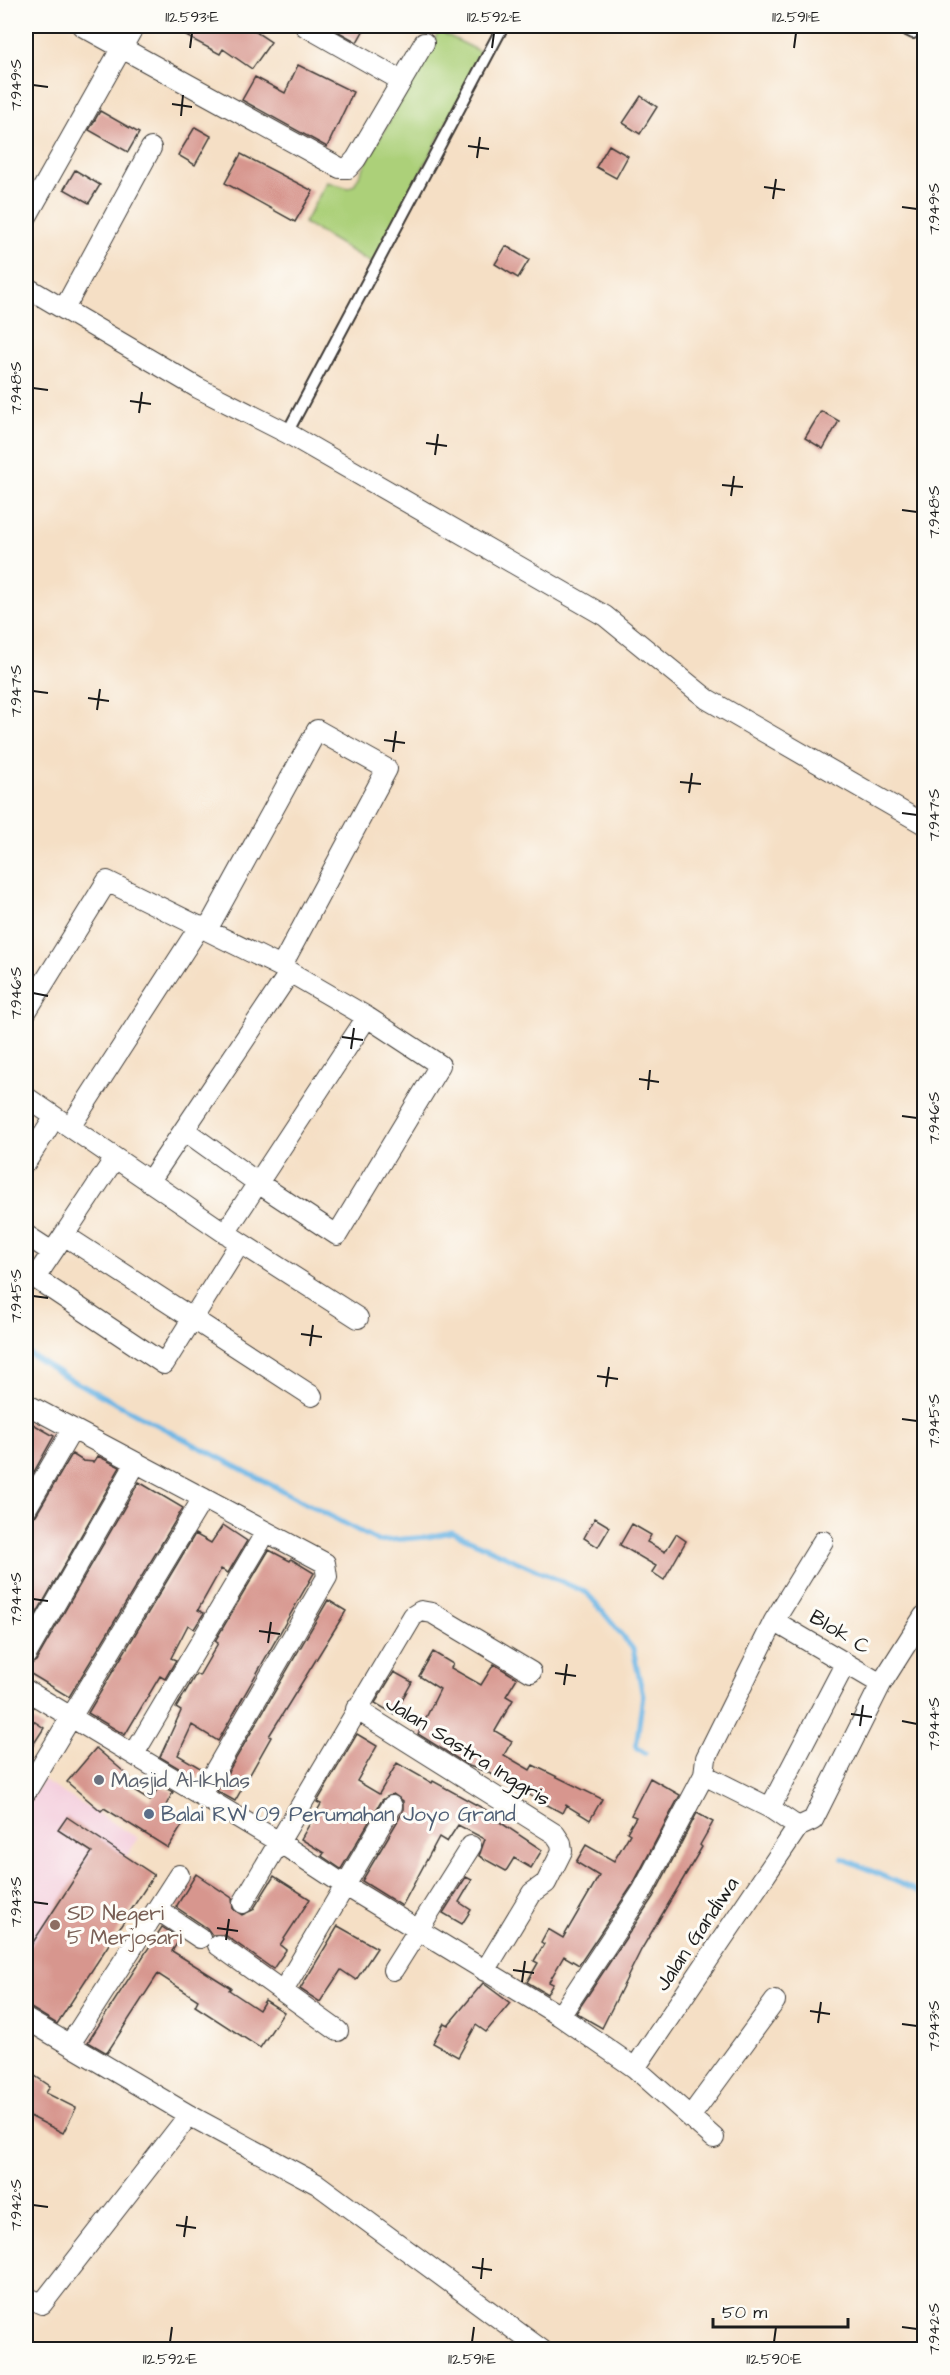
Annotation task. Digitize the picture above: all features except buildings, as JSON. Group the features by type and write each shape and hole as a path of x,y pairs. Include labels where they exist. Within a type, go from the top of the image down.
{"street":[{"path":"82,26 340,168 348,168 356,159 424,43"},
{"path":"26,218 134,26"},
{"path":"305,26 402,81"},
{"path":"64,309 151,148"},
{"path":"26,287 198,388 287,433 605,616 707,699 924,824"},
{"path":"26,1162 62,1122 203,928 317,730 387,769 286,969 149,1182"},
{"path":"26,1012 107,881 286,969 367,1017 440,1065 337,1235 258,1183 184,1130"},
{"path":"115,1158 35,1278 164,1364 194,1319 258,1183 367,1017"},
{"path":"26,1097 233,1238 358,1318"},
{"path":"26,1235 52,1252"},
{"path":"64,1235 312,1396"},
{"path":"26,1404 325,1563 327,1577 201,1795"},
{"path":"26,1509 72,1430"},
{"path":"26,1655 136,1463"},
{"path":"26,1792 203,1498"},
{"path":"134,1754 266,1532"},
{"path":"560,2016 643,1890 704,1775 706,1758 774,1621 824,1541"},
{"path":"243,1903 413,1616 421,1611 432,1613 531,1672"},
{"name":"Jalan Gandiwa","path":"635,2068 798,1827 813,1820 881,1684 924,1616"},
{"name":"Blok C","path":"774,1621 881,1684"},
{"path":"770,1808 845,1664"},
{"path":"26,1690 279,1842 345,1886 560,2016 635,2068 714,2138"},
{"name":"Jalan Sastra Inggris","path":"356,1709 555,1834 561,1843 562,1851 546,1883 532,1893 485,1971"},
{"path":"704,1775 770,1808 798,1827"},
{"path":"283,1991 392,1806"},
{"path":"393,1970 471,1846"},
{"path":"70,2044 179,1875"},
{"path":"158,1910 209,1941 338,2031"},
{"path":"690,2117 775,2001"},
{"path":"26,2019 189,2115 317,2184 542,2349"},
{"path":"26,2297 42,2304 189,2115"}],"lane":[{"path":"287,433 503,26"},
{"path":"899,26 913,33"}],"shaded area":[{"name":"SD Negeri 5 Merjosari","path":"42,1780 138,1838 30,2014 26,2012 26,1808"}],"green space":[{"path":"439,31 483,53 373,264 304,223 327,182 348,188 354,185"}],"waterway":[{"path":"26,1352 68,1378 378,1541 428,1537 452,1532 587,1593 633,1649 643,1695 636,1747 645,1753"},
{"path":"842,1858 924,1894"}],"place":[{"name":"Masjid Al-Ikhlas","path":"99,1780"},
{"name":"Balai RW 09 Perumahan Joyo Grand","path":"149,1814"},
{"name":"SD Negeri 5 Merjosari","path":"55,1925"}]}
